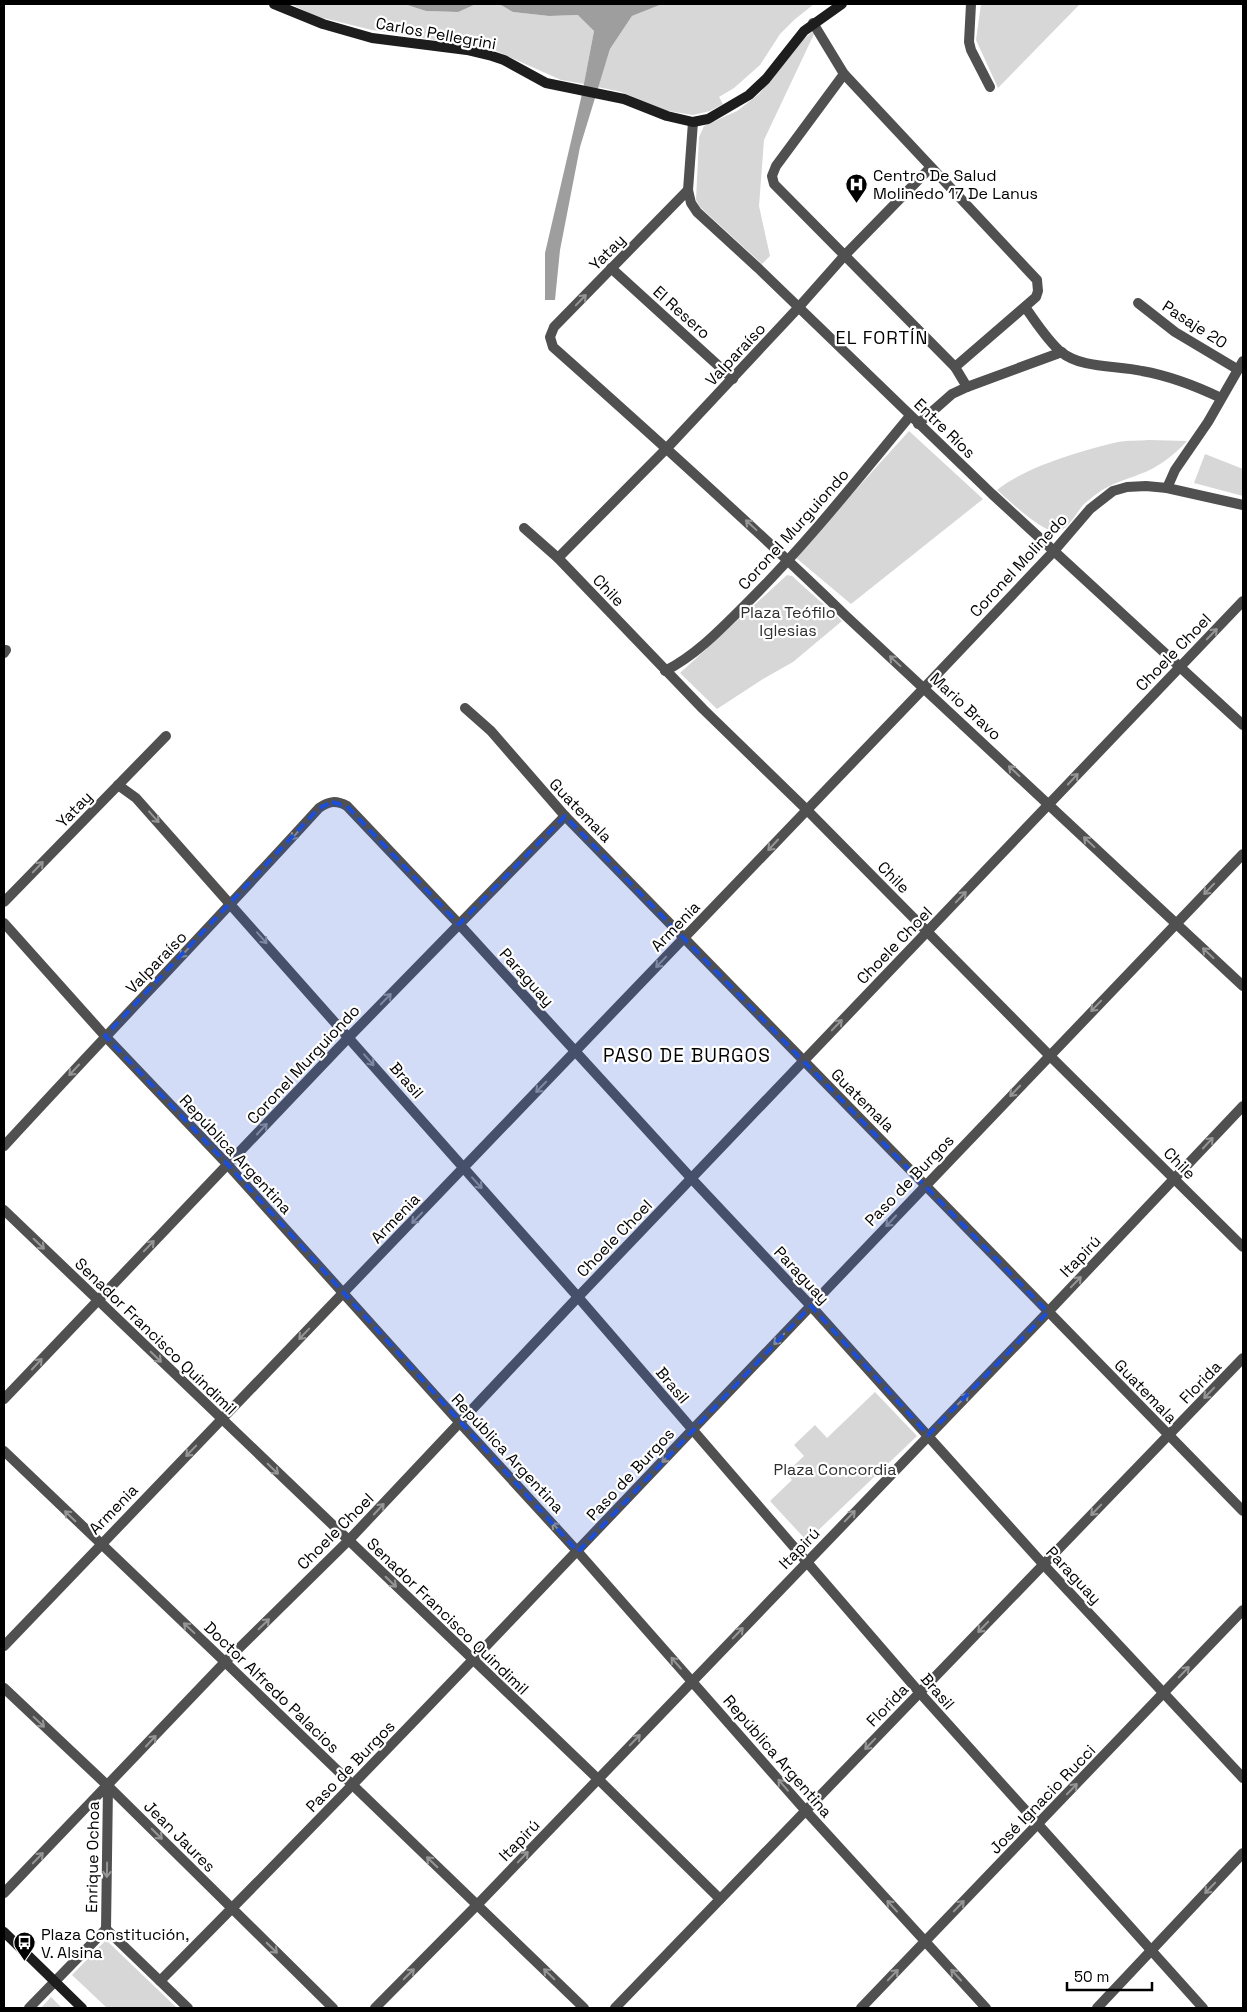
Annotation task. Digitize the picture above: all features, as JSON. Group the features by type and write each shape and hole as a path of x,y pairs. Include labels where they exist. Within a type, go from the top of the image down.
{"street":[{"name":"Carlos Pellegrini","path":"274,4 323,24 359,35 480,52 504,60 540,80 560,87 613,96 674,118 694,122"},
{"path":"694,122 708,119 749,96 766,79 796,40 813,23 842,4"},
{"path":"971,4 969,42 971,50 990,87"},
{"path":"813,23 844,74 930,168 1037,280 1038,291 1036,297 955,367"},
{"path":"844,74 776,166 772,176 774,184 955,367 968,387"},
{"name":"Entre Ríos","path":"694,122 688,190 691,202 697,212 758,268 918,424 1243,725"},
{"name":"Valparaíso","path":"558,558 667,448 845,255 930,168"},
{"name":"Yatay","path":"550,336 554,327 688,190"},
{"name":"El Resero","path":"611,268 732,379"},
{"name":"Pasaje 20","path":"1138,303 1175,332 1240,365"},
{"path":"1025,307 1062,352 1082,361 1128,368 1167,377 1201,388 1221,398"},
{"name":"Mario Bravo","path":"550,336 553,347 790,560 846,616 1243,986"},
{"path":"918,424 952,394 1062,352"},
{"path":"1167,488 1175,470 1196,442 1240,365"},
{"name":"Coronel Murguiondo","path":"665,671 688,657 719,630 790,560 910,416"},
{"name":"Coronel Molinedo","path":"806,809 1054,551 1090,509 1113,491 1127,487 1167,488 1243,504"},
{"name":"Chile","path":"524,528 558,558 665,671 806,809 1049,1055 1243,1247"},
{"name":"Choele Choel","path":"4,1893 225,1662 348,1541 578,1296 1243,601"},
{"name":"Guatemala","path":"465,708 491,731 565,816 1243,1511"},
{"name":"Yatay","path":"4,902 166,736"},
{"name":"Brasil","path":"118,785 136,798 232,904 578,1296 920,1693 1203,2008"},
{"name":"Valparaíso","path":"4,1146 105,1036 232,904 319,808 332,802"},
{"name":"Paraguay","path":"332,802 340,802 347,806 458,924 811,1306 1044,1564 1243,1778"},
{"name":"Armenia","path":"4,1646 806,809"},
{"name":"Coronel Murguiondo","path":"4,1399 349,1037 565,816"},
{"name":"Paso de Burgos","path":"160,1981 353,1786 578,1552 1049,1055 1243,854"},
{"name":"República Argentina","path":"4,923 105,1036 228,1165 578,1552 805,1810 986,2008"},
{"name":"Itapirú","path":"375,2008 477,1905 1048,1312 1243,1106"},
{"name":"Senador Francisco Quindimil","path":"4,1210 221,1420 598,1779 720,1899"},
{"name":"Florida","path":"614,2008 1243,1358"},
{"name":"Doctor Alfredo Palacios","path":"4,1451 584,2008"},
{"name":"José Ignacio Rucci","path":"861,2008 1243,1610"},
{"name":"Jean Jaures","path":"4,1688 108,1786 333,2008"},
{"name":"Enrique Ochoa","path":"106,1929 108,1786"},
{"path":"1097,2008 1243,1853"},
{"path":"29,2008 106,1929 188,2008"},
{"path":"4,1932 82,2008"}],"highlighted area":[{"path":"332,802 347,806 459,924 565,816 1048,1312 928,1435 811,1306 578,1552 228,1165 105,1036 319,808"}],"green space":[{"path":"291,4 404,4 426,11 457,12 476,4 499,4 513,12 549,16 579,15 594,31 584,84 561,80 492,49 372,30 315,16"},
{"path":"662,4 814,4 780,34 760,65 734,88 719,97 723,104 710,111 693,115 668,111 621,92 598,87 610,49 632,16"},
{"path":"981,4 1080,4 998,88 976,40"},
{"path":"812,32 814,34 764,140 759,206 770,256 762,264 700,207 696,200 699,137 704,126 737,111 759,94"},
{"path":"909,431 983,499 851,604 795,557"},
{"path":"1149,440 1187,441 1159,465 1113,484 1096,494 1083,505 1068,525 1060,530 1050,530 1034,521 997,490 1023,474 1055,460 1118,442"},
{"path":"1205,454 1243,469 1243,496 1194,483"},
{"name":"Plaza Teófilo Iglesias","path":"787,575 792,576 842,621 793,662 717,709 680,673"},
{"name":"Plaza Concordia","path":"875,1392 917,1436 807,1541 770,1501 792,1480 786,1473 804,1456 794,1445 815,1425 827,1438"},
{"path":"106,1940 177,2008 107,2008 72,1975"},
{"path":"51,1997 62,2008 41,2008"}],"shaded area":[{"path":"404,4 476,4 458,12 426,11"},
{"path":"499,4 662,4 632,16 610,49 580,147 560,250 555,300 545,300 545,253 582,94 594,31 578,15 549,16 513,12"}],"place":[{"name":"Centro De Salud Molinedo 17 De Lanus","path":"857,203"},
{"name":"Plaza Constitución, V. Alsina","path":"25,1962"}],"district":[{"name":"EL FORTÍN","path":"882,338"},
{"name":"PASO DE BURGOS","path":"687,1055"}]}
